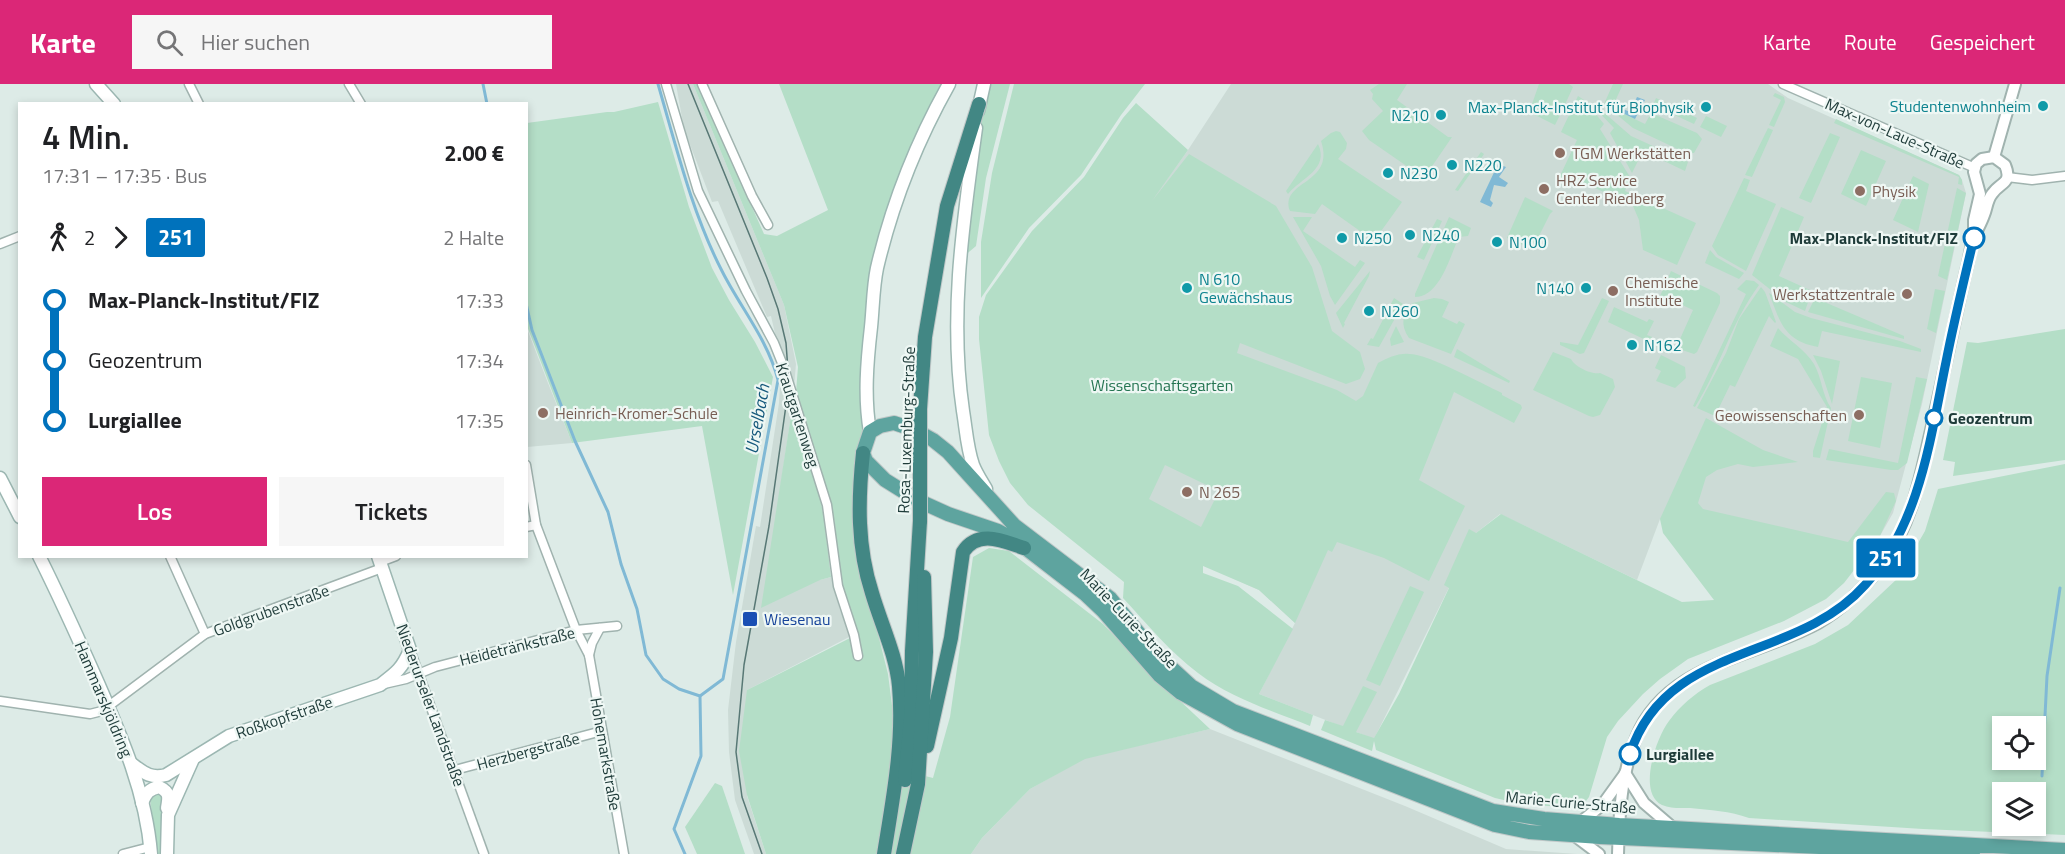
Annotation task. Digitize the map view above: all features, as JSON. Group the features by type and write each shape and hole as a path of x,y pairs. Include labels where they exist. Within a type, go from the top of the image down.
{"highway":[{"name":"Rosa-Luxemburg-Straße","path":"903,854 906,782 926,652 926,596 920,527 920,409 925,337 947,206 979,104"},
{"path":"863,453 858,514 862,554 899,684 900,730 906,782"},
{"path":"884,854 951,638 963,552 969,544 985,538 1001,540 1024,548"}],"main road":[{"path":"96,84 112,102"},
{"path":"863,453 870,432 866,405 868,347 877,269 901,187 936,108 950,84"},
{"name":"Rosa-Luxemburg-Straße","path":"979,104 984,84"},
{"path":"979,104 959,258 956,309 959,380 969,444 973,465 991,498"},
{"name":"Marie-Curie-Straße","path":"870,432 880,426 894,423 915,430 933,440 948,452 1014,525 1110,598 1154,652 1191,686 1233,711 1493,811 1521,816 1582,821 1619,831 1973,854"},
{"name":"Marie-Curie-Straße","path":"863,453 871,468 897,488 948,514 998,531 1015,540 1062,574 1085,594 1159,675 1181,693 1237,724 1495,825 1529,832 1575,836 1672,827 2065,850"},
{"path":"0,478 18,513"},
{"name":"Hammarskjöldring","path":"40,558 132,764 142,802 150,850"},
{"name":"Niederurseler Landstraße","path":"380,562 410,650"},
{"name":"Roßkopfstraße","path":"132,764 144,773 157,777 166,775 229,736 380,685 404,666 410,650"},
{"path":"168,815 193,759"},
{"path":"142,802 150,789 159,787 166,790 169,796 167,854"}],"street":[{"path":"189,84 198,102"},
{"path":"349,84 361,102"},
{"name":"Krautgartenweg","path":"666,84 698,191 774,343 784,368 827,505 838,586 854,635 858,656"},
{"path":"702,84 752,196 768,225"},
{"name":"Max-von-Laue-Straße","path":"1783,84 1974,168"},
{"path":"1994,157 2015,84"},
{"path":"1618,854 1625,773 1640,729 1662,700 1688,678 1824,619 1848,603 1882,565 1904,526 1920,483 1974,238 1987,204 2007,177 2005,165 1994,157 1982,159 1974,168 1974,177 1980,194 1974,220 1974,238"},
{"path":"2007,177 2032,180 2065,176"},
{"path":"1978,185 1986,190 1996,190"},
{"path":"0,244 18,237"},
{"name":"Hohemarkstraße","path":"528,477 536,525 576,630 589,655 624,854"},
{"path":"528,527 536,525"},
{"path":"171,558 205,634"},
{"name":"Goldgrubenstraße","path":"108,707 205,634 380,562"},
{"name":"Heidetränkstraße","path":"419,674 435,667 576,630 617,626"},
{"path":"589,655 600,628"},
{"name":"Niederurseler Landstraße","path":"410,650 484,854"},
{"name":"Roßkopfstraße","path":"380,685 419,674"},
{"path":"0,700 90,714 108,707"},
{"name":"Herzbergstraße","path":"455,770 602,731"},
{"path":"1582,821 1603,804 1625,773"},
{"path":"1625,773 1644,803 1672,827"},
{"path":"1575,836 1599,854"},
{"name":"Hammarskjöldring","path":"123,854 150,850"}],"shaded area":[{"path":"676,84 693,84 784,305 796,364 792,409 774,530 820,580 831,577 840,610 851,636 747,690 747,796 766,854 754,854 735,800 729,752 728,710 736,642 756,526 760,527 779,403 781,368 771,316 767,317 718,201 712,202 684,129"},
{"path":"1231,84 1768,84 1788,98 1959,175 1966,193 1922,404 1893,513 1872,550 1762,540 1660,519 1637,580 1500,514 1476,533 1374,739 1259,694 1295,623 1259,590 1203,565 1141,495 1140,217"},
{"name":"Heinrich-Kromer-Schule","path":"528,331 548,383 572,443 528,447"},
{"path":"1210,729 1405,806 1506,849 1577,854 971,854 982,838 1030,789 1085,758"}],"green space":[{"path":"693,84 697,84 764,234 777,236 828,210 779,84 949,84 872,270 865,433 853,485 852,516 858,555 888,674 896,737 894,768 933,778 950,717 973,557 989,548 1009,551 1103,624 1144,667 1210,729 1085,759 1030,789 982,838 971,854 766,854 747,795 739,751 747,690 856,635 839,585 835,524 831,505 796,392 798,367 784,305"},
{"path":"985,84 1010,84 986,178 976,246 963,257 979,104"},
{"path":"1014,84 1145,84 1081,175 1029,228 981,298 981,242 992,173"},
{"path":"1379,84 1407,84 1397,100 1448,137 1452,137 1424,178 1369,140 1362,131 1383,111 1372,99 1373,94 1370,90"},
{"path":"1539,84 1569,84 1573,87 1563,109 1532,104"},
{"path":"1613,84 1623,84 1612,108 1645,124 1651,113 1697,133 1702,139 1694,153 1686,153 1633,128 1604,104"},
{"path":"1775,93 1784,97 1785,102 1774,127 1769,125 1781,100 1773,96"},
{"path":"1578,96 1604,124 1600,129 1630,177 1625,191 1696,223 1677,265 1643,250 1639,220 1633,206 1576,179 1568,182 1559,178 1577,140 1561,132"},
{"path":"1656,98 1697,118 1694,124 1653,105"},
{"path":"658,102 689,207 712,268 773,377 733,595 702,426 572,443 528,329 528,123 614,112"},
{"name":"Wissenschaftsgarten","path":"1136,103 1188,150 1152,201 1189,154 1276,206 1312,267 1332,331 1360,352 1365,369 1360,379 1346,384 1240,343 1237,353 1337,390 1356,401 1363,396 1378,363 1401,354 1418,355 1502,393 1522,408 1514,423 1454,392 1419,480 1465,506 1429,581 1384,558 1337,542 1332,552 1328,550 1295,623 1259,590 1203,566 1203,573 1238,586 1293,629 1259,694 1313,715 1310,726 1224,690 1210,682 1178,656 1123,598 1124,582 1028,505 1010,483 989,435 979,339 979,317 986,295 1032,231 1084,177 1123,118","holes":["1165,465 1219,491 1201,527 1149,499"]},
{"path":"1532,106 1562,111 1555,125 1531,113"},
{"path":"1593,106 1601,110 1631,136 1688,162 1685,171 1643,151 1632,173 1610,133 1614,128"},
{"path":"1706,116 1727,126 1721,137 1700,127"},
{"path":"1836,119 1959,175 1962,185 1958,184 1959,177 1834,123"},
{"path":"1768,128 1773,130 1752,177 1745,175"},
{"path":"1336,131 1340,132 1347,143 1346,149 1338,159 1402,202 1374,241 1322,204 1315,214 1290,211 1289,201 1292,193 1321,166 1324,155 1321,141"},
{"path":"1830,133 1840,137 1811,203 1799,198"},
{"path":"1318,144 1321,153 1317,167 1288,194 1286,191"},
{"path":"1861,150 1886,161 1866,206 1841,194"},
{"path":"1481,152 1484,154 1458,191 1455,190"},
{"path":"1913,176 1929,184 1918,232 1893,220"},
{"path":"1744,178 1750,180 1746,191 1776,204 1746,271 1718,255 1712,246"},
{"path":"1957,188 1966,193 1947,280 1938,276"},
{"path":"1525,197 1553,211 1535,244 1529,241 1527,247 1507,238"},
{"path":"1781,207 1804,217 1779,276 1812,291 1805,311 1786,302 1752,275"},
{"path":"1293,217 1312,217 1303,231 1355,267 1360,260 1365,263 1335,305 1321,266"},
{"path":"1449,217 1471,228 1468,236 1459,237 1438,283 1424,295 1415,297 1415,294"},
{"path":"1437,219 1442,221 1424,260 1417,257"},
{"path":"1710,250 1716,257 1744,273 1739,279 1705,263"},
{"path":"1370,271 1344,323 1343,328 1336,313"},
{"path":"1671,271 1720,296 1720,303 1694,354 1676,348 1693,310 1665,297 1662,303 1658,301 1666,282 1675,287 1677,283 1668,278"},
{"path":"1746,280 1754,281 1759,285 1741,315 1695,407 1693,406 1746,294 1737,289"},
{"path":"1761,287 1776,322 1769,316 1735,387 1730,385 1715,416 1697,408 1726,353 1739,319"},
{"path":"1935,289 1945,291 1936,333 1927,329"},
{"path":"1769,293 1795,312 1900,341 1921,349 1921,352 1822,331 1818,347 1807,344 1790,335 1785,329"},
{"path":"1394,298 1403,304 1379,347 1367,345 1371,338 1373,339"},
{"path":"1434,298 1449,302 1442,317 1457,324 1459,321 1465,324 1451,354 1409,338 1404,329 1406,311 1413,303"},
{"path":"1602,298 1609,301 1584,353 1580,354 1560,345 1560,342 1578,345"},
{"path":"1815,298 1904,336 1904,339 1808,312"},
{"path":"1614,307 1647,322 1649,319 1654,321 1647,335 1652,337 1650,342 1608,322"},
{"path":"1396,326 1404,342 1391,346 1390,339"},
{"path":"1778,328 1814,364 1831,408 1820,458 1813,457 1813,451 1827,407 1798,359 1770,346"},
{"path":"2065,329 2065,460 1953,476 1955,462 1943,460 1967,342 1978,343"},
{"path":"1457,349 1510,381 1509,383 1454,357"},
{"path":"1553,352 1571,359 1584,370 1600,373 1613,379 1615,387 1600,415 1589,416 1533,390"},
{"path":"1661,355 1685,367 1686,378 1675,388 1656,381 1661,371 1655,368"},
{"path":"1813,355 1840,361 1832,404 1821,371"},
{"path":"1861,377 1892,383 1880,448 1848,441"},
{"path":"1916,377 1927,379 1907,463 1898,470 1891,470 1826,460 1829,449 1898,463"},
{"path":"792,409 812,465 823,512 831,577 761,608"},
{"path":"1706,418 1763,450 1798,462 1753,467 1738,464 1717,470 1706,477 1698,503 1703,509 1848,542 1886,492 1894,493 1896,501 1879,538 1844,583 1826,599 1784,621 1688,659 1643,694 1618,721 1607,737 1589,797 1583,805 1576,808 1521,804 1495,798 1376,750 1374,741 1372,751 1321,730 1325,720 1343,726 1363,686 1377,692 1356,732 1374,738 1399,694 1449,588 1444,585 1469,529 1476,533 1501,514 1682,602 1714,600 1663,533 1660,519"},
{"path":"2065,464 2065,835 2046,834 2046,782 1992,782 1992,832 1749,818 1720,811 1669,807 1655,799 1650,778 1654,752 1664,729 1678,710 1710,685 1815,644 1848,625 1898,578 1925,531 1938,489"},
{"path":"1410,586 1424,592 1380,686 1366,680"},
{"path":"715,783 722,786 745,854 697,854 685,827"},
{"path":"153,793 164,795 161,854 158,854 150,799"}],"water":[{"path":"1637,97 1645,100 1635,119 1612,108 1614,105 1630,112"},
{"path":"1498,164 1506,167 1499,177 1508,183 1505,187 1494,185 1490,200 1493,203 1491,207 1480,202"}],"waterway":[{"name":"Urselbach","path":"483,84 487,102"},
{"name":"Urselbach","path":"658,84 686,179 711,249 761,337 778,380 723,679 700,696"},
{"name":"Urselbach","path":"528,312 532,330 575,441 608,512 621,564 637,609 646,655 663,679 679,689 700,696 701,756 674,829 685,854"},
{"path":"2042,776 2047,676 2060,588"}],"tram line":[{"path":"688,84 767,278 778,309 786,343 789,384 769,526 744,665 736,752 742,797 762,854"}],"bus line":[{"name":"251","path":"1630,754 1646,720 1672,690 1688,678 1803,630 1831,615 1848,603 1882,565 1904,526 1920,483 1974,238"}],"place":[{"name":"Studentenwohnheim","path":"2043,106"},
{"name":"Max-Planck-Institut für Biophysik","path":"1706,107"},
{"name":"N210","path":"1441,115"},
{"name":"TGM Werkstätten","path":"1560,153"},
{"name":"N220","path":"1452,165"},
{"name":"N230","path":"1388,173"},
{"name":"HRZ Service Center Riedberg","path":"1544,189"},
{"name":"Physik","path":"1860,191"},
{"name":"N240","path":"1410,235"},
{"name":"N250","path":"1342,238"},
{"name":"Max-Planck-Institut/FIZ","path":"1974,238"},
{"name":"N100","path":"1497,242"},
{"name":"N 610 Gewächshaus","path":"1187,288"},
{"name":"N140","path":"1586,288"},
{"name":"Chemische Institute","path":"1613,291"},
{"name":"Werkstattzentrale","path":"1907,294"},
{"name":"N260","path":"1369,311"},
{"name":"N162","path":"1632,345"},
{"name":"Heinrich-Kromer-Schule","path":"543,413"},
{"name":"Geowissenschaften","path":"1859,415"},
{"name":"Geozentrum","path":"1934,418"},
{"name":"N 265","path":"1187,492"},
{"name":"Wiesenau","path":"750,619"},
{"name":"Lurgiallee","path":"1630,754"}]}
